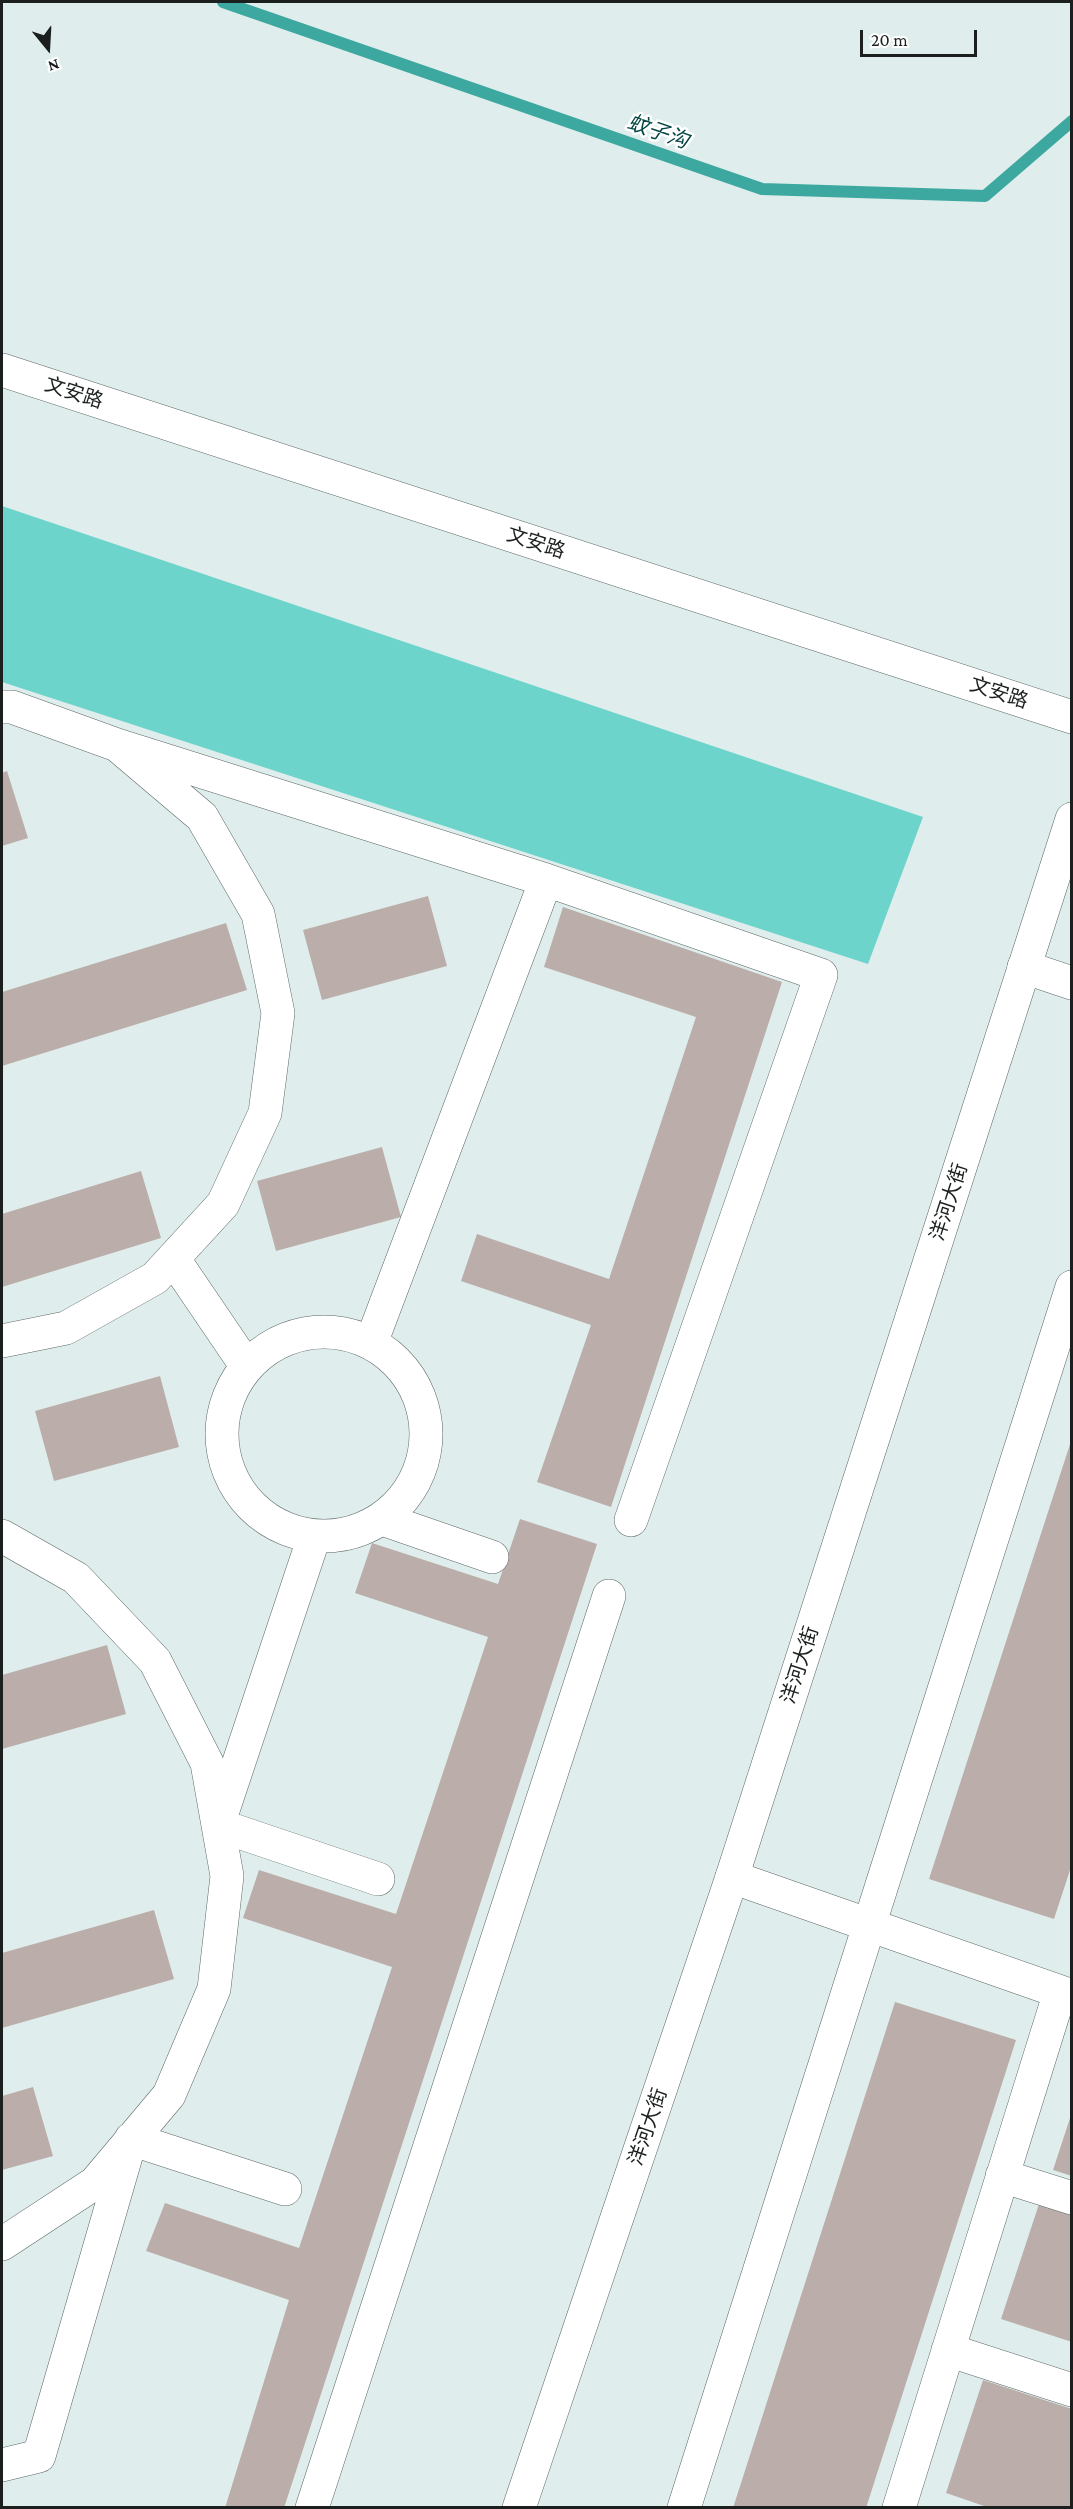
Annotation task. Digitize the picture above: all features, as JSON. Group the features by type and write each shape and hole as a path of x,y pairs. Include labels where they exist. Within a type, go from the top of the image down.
{"street":[{"name":"文安路","path":"2,369 1071,717"},
{"path":"5,706 117,745 546,880 821,975 631,1520"},
{"path":"2,1341 66,1328 154,1278 223,1204 265,1113 278,1013 258,914 202,817 117,745"},
{"name":"洋河大街","path":"519,2508 732,1877 1071,819"},
{"path":"371,1343 546,880"},
{"path":"1024,967 1071,983"},
{"path":"173,1258 247,1367"},
{"path":"684,2508 1071,1287"},
{"path":"337,1333 371,1343 400,1364 419,1394 427,1428 423,1463 407,1495 382,1519 349,1534 314,1537 283,1528 256,1511 236,1486 224,1457 222,1425 231,1394 247,1367 272,1346 302,1335 337,1333"},
{"path":"382,1519 492,1557"},
{"path":"2,1536 76,1578 155,1661 207,1763 227,1876 214,1989 169,2095 95,2183 2,2244"},
{"path":"218,1825 314,1537"},
{"path":"312,2508 609,1596"},
{"path":"218,1825 378,1879"},
{"path":"732,1877 1066,1994 1002,2176 899,2508"},
{"path":"131,2139 285,2189"},
{"path":"2,2465 39,2456 131,2139"},
{"path":"1002,2176 1071,2198"},
{"path":"948,2350 1071,2390"}],"shaded area":[{"path":"2,506 923,817 868,964 2,682"}],"building":[{"path":"7,771 28,838 2,846 2,773"},
{"path":"428,896 447,966 322,1000 303,930"},
{"path":"563,907 782,982 611,1507 537,1482 591,1325 461,1281 477,1234 609,1279 696,1017 544,967"},
{"path":"226,923 247,990 2,1066 2,992"},
{"path":"382,1147 401,1217 276,1251 257,1181"},
{"path":"141,1171 161,1238 2,1287 2,1214"},
{"path":"160,1376 179,1447 54,1481 35,1411"},
{"path":"1072,1438 1072,1864 1054,1919 929,1879"},
{"path":"520,1519 597,1544 284,2508 225,2508 289,2300 146,2251 165,2203 299,2248 392,1967 243,1918 259,1870 396,1914 488,1637 355,1593 372,1543 498,1584"},
{"path":"107,1645 126,1714 2,1749 2,1675"},
{"path":"154,1910 174,1979 2,2028 2,1953"},
{"path":"895,2002 1016,2040 866,2508 733,2508"},
{"path":"33,2087 53,2156 2,2170 2,2096"},
{"path":"1072,2115 1072,2176 1053,2170"},
{"path":"1039,2204 1072,2215 1072,2342 1001,2319"},
{"path":"983,2380 1072,2409 1072,2508 990,2508 946,2493"}],"waterway":[{"name":"蚊子沟","path":"223,2 762,189 985,196 1072,121"}]}
